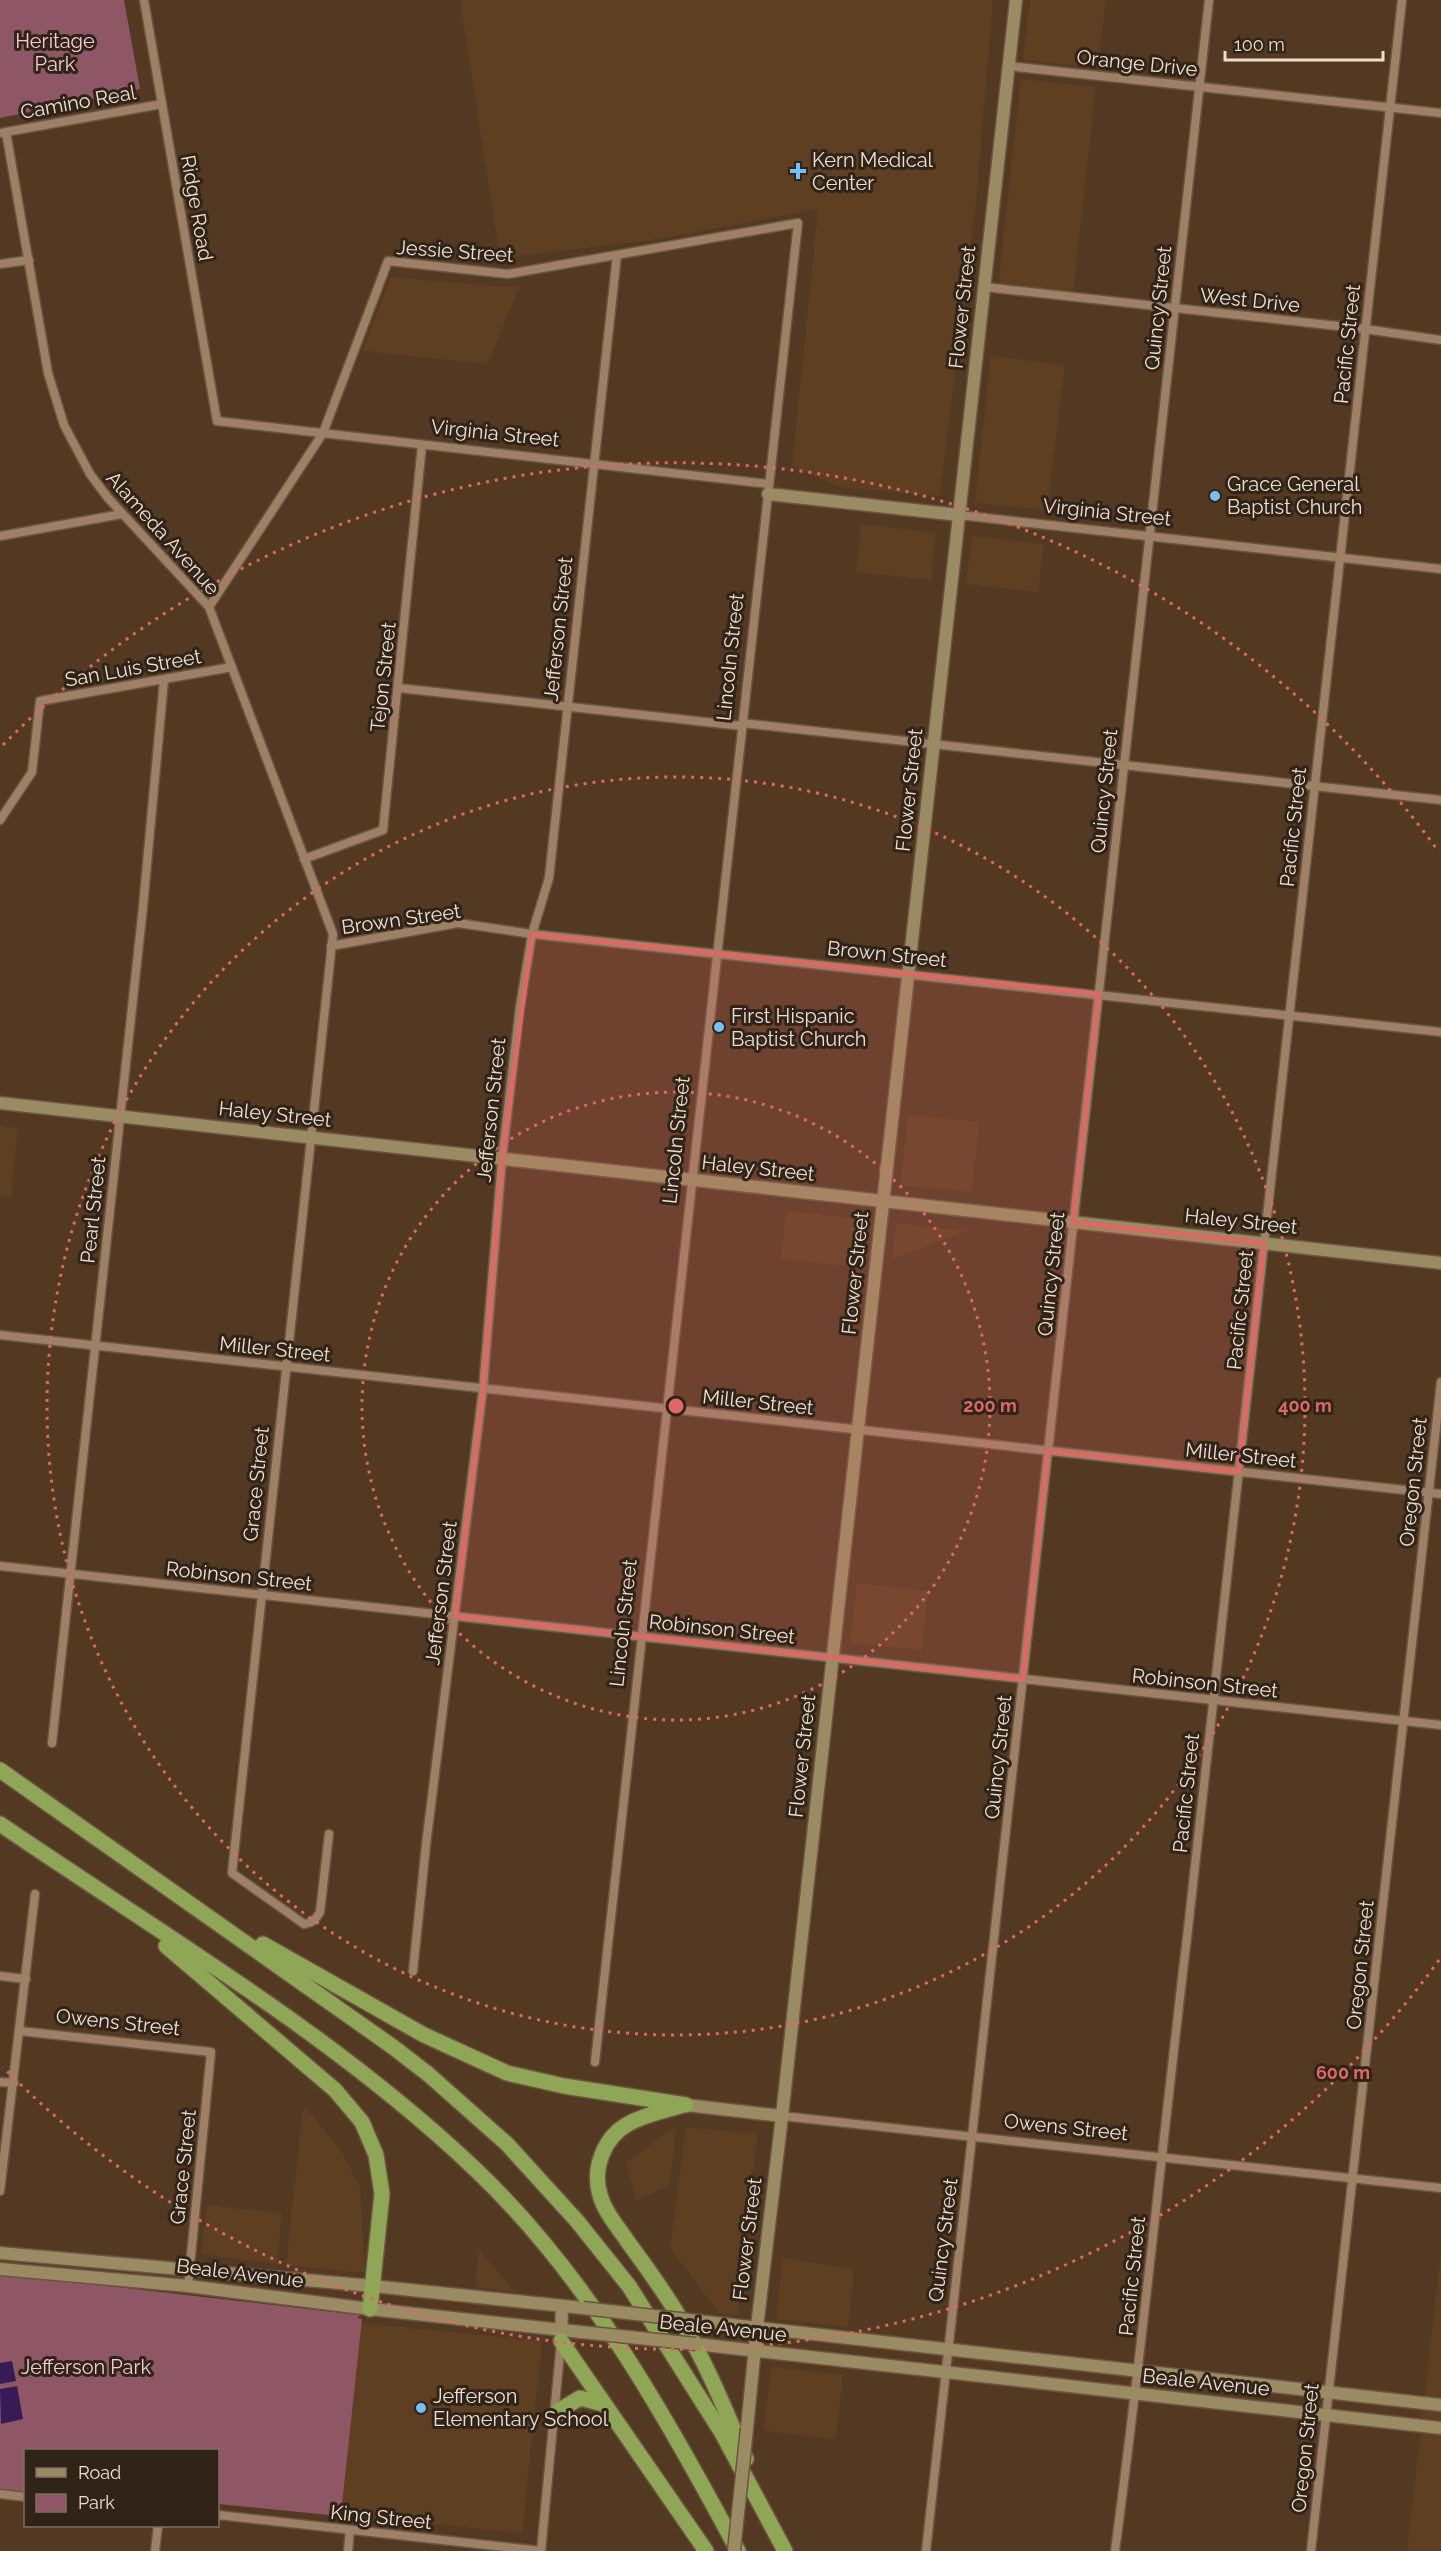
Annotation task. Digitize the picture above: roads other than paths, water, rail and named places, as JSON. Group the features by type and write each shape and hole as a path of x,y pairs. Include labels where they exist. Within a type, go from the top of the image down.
{"highway":[{"path":"0,1770 393,2047 428,2074 507,2144 577,2221 629,2286 722,2433 785,2551"},
{"path":"0,1824 335,2052 411,2112 476,2170 520,2218 588,2300 640,2378 703,2486 736,2551"},
{"path":"187,1901 414,2030 467,2057 507,2073 564,2086 687,2105"},
{"path":"116,1903 335,2090 362,2122 376,2154 382,2194 370,2309"},
{"path":"687,2105 645,2116 627,2124 613,2135 603,2151 599,2166 597,2180 600,2196 608,2214 667,2296 697,2346 714,2380 775,2532"},
{"path":"560,2336 603,2404 706,2551"},
{"path":"552,2422 569,2403 580,2398 603,2404"}],"main road":[{"name":"Flower Street","path":"736,2551 754,2351 782,2116 1016,0"},
{"name":"Virginia Street","path":"768,489 958,515"},
{"name":"Haley Street","path":"0,1103 1441,1263"},
{"name":"Owens Street","path":"687,2105 782,2116"},
{"name":"Beale Avenue","path":"0,2253 373,2286 583,2308 1441,2404"},
{"name":"Beale Avenue","path":"0,2269 188,2286 560,2336 581,2332 696,2344 1441,2428"},
{"path":"560,2336 562,2306"}],"street":[{"name":"Ridge Road","path":"144,0 217,422"},
{"name":"Quincy Street","path":"926,2551 944,2372 1209,0"},
{"name":"Pacific Street","path":"1115,2551 1137,2394 1161,2157 1402,0"},
{"name":"Orange Drive","path":"1008,66 1441,113"},
{"name":"Camino Real","path":"3,132 162,104"},
{"name":"Alameda Avenue","path":"3,132 48,373 58,410 90,474 122,514 209,607 333,934 331,946"},
{"name":"Jessie Street","path":"209,607 323,433 388,261 508,274 798,223"},
{"name":"Lincoln Street","path":"595,2062 798,223"},
{"name":"Jefferson Street","path":"413,1971 483,1388 502,1159 519,1007 532,934 549,878 616,255"},
{"path":"0,264 28,260"},
{"name":"West Drive","path":"984,287 1365,329 1441,340"},
{"name":"Virginia Street","path":"217,422 593,464 768,489"},
{"name":"Tejon Street","path":"304,859 383,830 422,444"},
{"path":"0,536 122,514"},
{"name":"Virginia Street","path":"958,515 1441,568"},
{"name":"San Luis Street","path":"0,820 32,772 40,702 232,668"},
{"name":"Pearl Street","path":"52,1743 143,907 164,680"},
{"path":"399,688 1441,800"},
{"name":"Brown Street","path":"331,946 458,923 532,934 716,952 1441,1032"},
{"name":"Grace Street","path":"329,1834 320,1912 310,1923 304,1924 232,1873 331,946"},
{"name":"Miller Street","path":"0,1335 1441,1494"},
{"name":"Oregon Street","path":"1311,2551 1441,1382"},
{"name":"Robinson Street","path":"0,1566 1441,1725"},
{"path":"0,2191 15,2083 35,1894"},
{"path":"0,1976 26,1979"},
{"name":"Owens Street","path":"20,2031 211,2052"},
{"name":"Grace Street","path":"188,2286 211,2052"},
{"path":"0,2082 15,2083"},
{"name":"Owens Street","path":"782,2116 1441,2188"},
{"path":"541,2551 560,2336"},
{"path":"0,2494 24,2497"},
{"name":"King Street","path":"219,2515 541,2551"},
{"path":"156,2551 158,2527"},
{"path":"348,2551 350,2530"}],"place":[{"name":"Kern Medical Center","path":"798,171"},
{"name":"Grace General Baptist Church","path":"1215,496"},
{"name":"First Hispanic Baptist Church","path":"719,1027"},
{"name":"Jefferson Elementary School","path":"421,2408"}],"park label":[{"name":"Heritage Park","path":"55,52"},
{"name":"Jefferson Park","path":"86,2367"}]}
